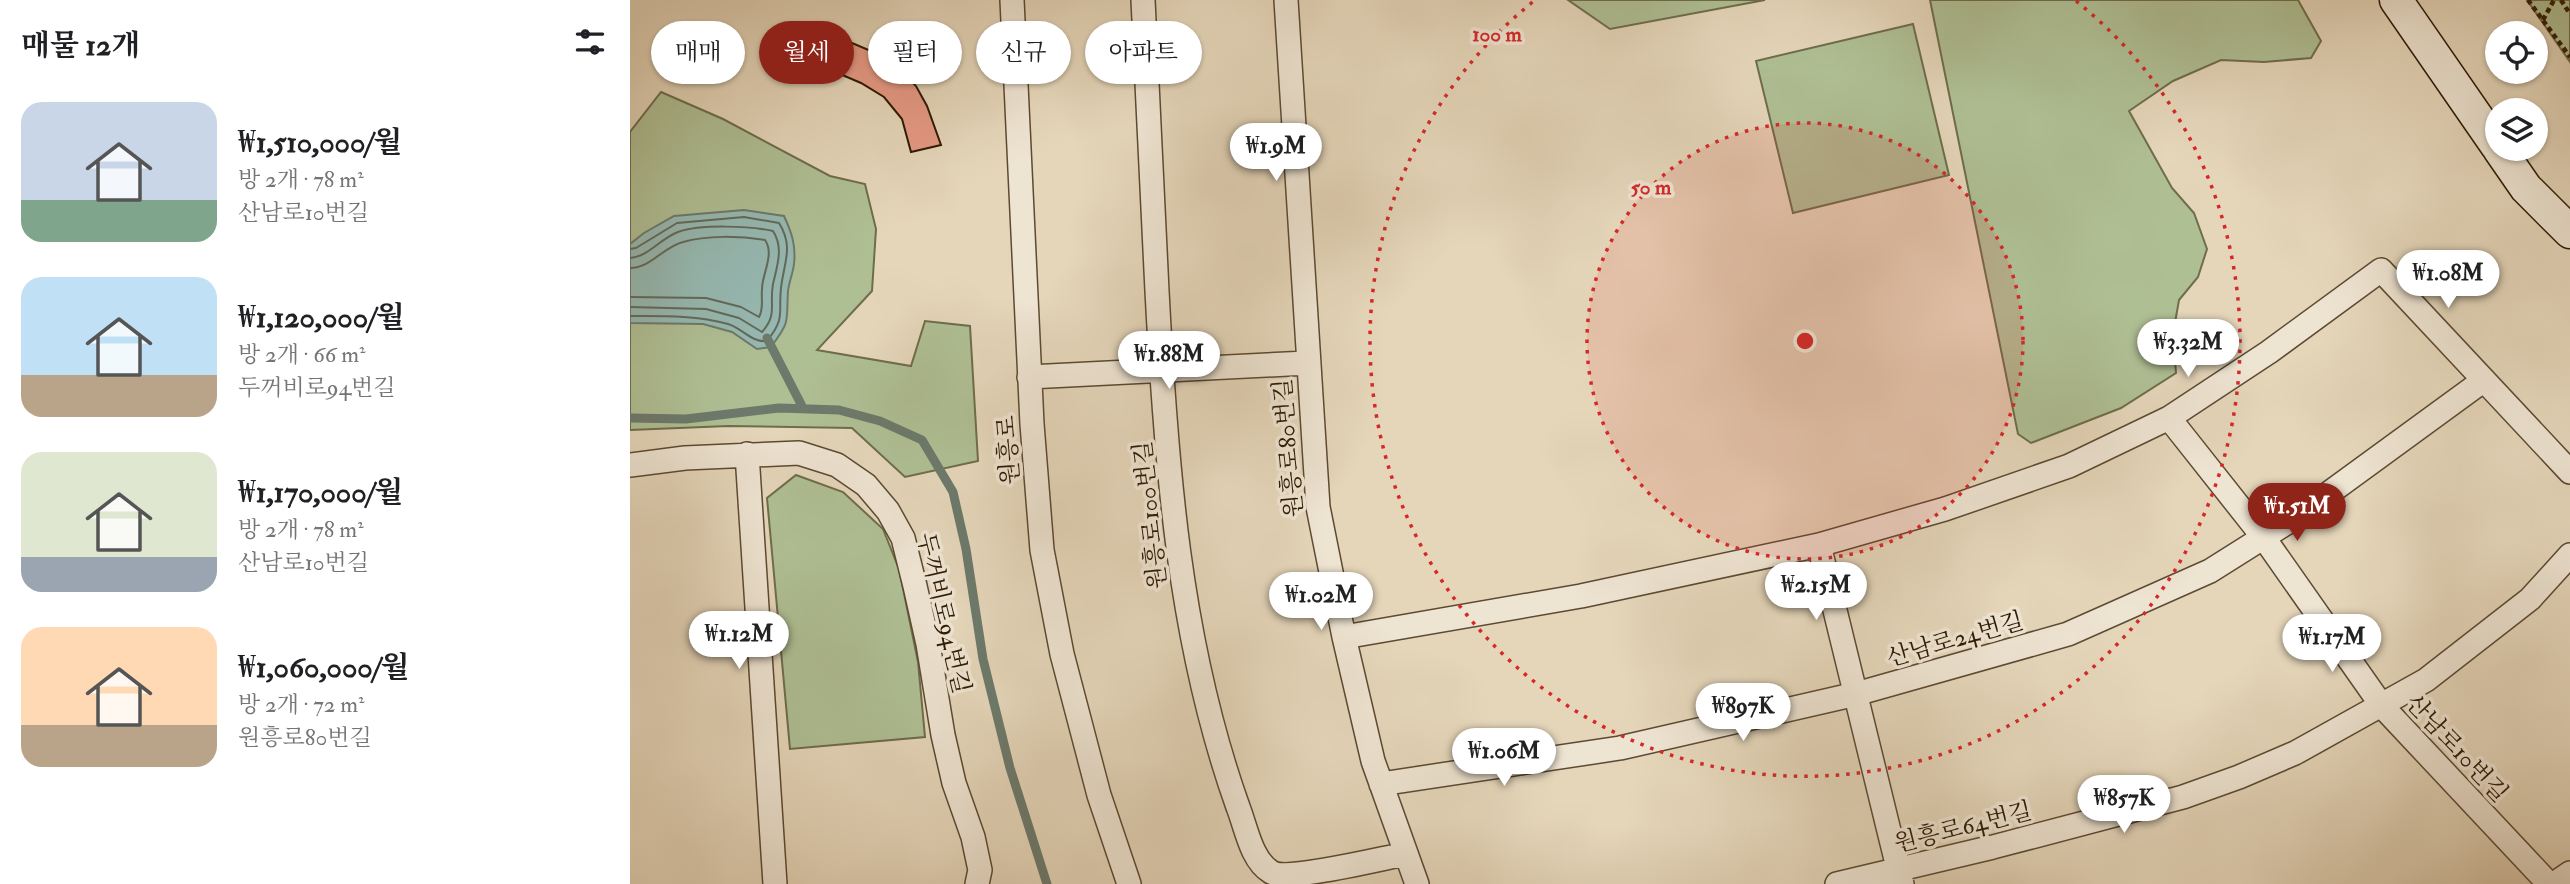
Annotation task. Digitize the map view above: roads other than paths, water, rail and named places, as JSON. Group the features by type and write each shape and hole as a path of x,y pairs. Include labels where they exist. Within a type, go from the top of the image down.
{"main road":[{"path":"2396,0 2485,128"},
{"path":"2508,161 2526,188 2570,232"}],"street":[{"name":"원흥로","path":"1012,0 1029,377 1042,550 1062,654 1099,795 1129,884"},
{"name":"원흥로100번길","path":"1143,0 1161,370 1184,589 1196,661 1220,757 1257,858 1272,873 1293,875 1406,854"},
{"path":"1286,0 1307,363"},
{"path":"1344,637 1581,596 1819,545 1996,492 2069,466 2169,418 2269,352 2381,271 2570,472"},
{"name":"원흥로80번길","path":"1029,377 1307,363 1318,507 1344,637 1373,761 1417,884"},
{"path":"2264,538 2375,461 2484,380"},
{"name":"산남로10번길","path":"2169,418 2264,538 2382,706 2551,884"},
{"name":"두꺼비로94번길","path":"630,465 685,458 799,453 837,465 866,485 888,511 903,538 928,644 948,759 973,837 980,870 976,884"},
{"path":"747,454 775,884"},
{"name":"산남로24번길","path":"1381,784 1620,748 1856,694 2068,634 2210,571 2264,538"},
{"path":"1819,545 1901,877"},
{"name":"원흥로64번길","path":"1837,884 1901,877 2183,797 2295,753 2426,680 2530,599 2570,555"},
{"path":"2551,884 2570,873"}],"water":[{"path":"744,210 784,216 793,240 794,264 788,291 786,321 771,347 757,349 732,332 703,324 630,323 630,244 674,216"}],"waterway":[{"path":"767,338 803,408"},
{"path":"630,418 686,419 779,408 839,410 880,421 922,440 953,492 966,549 983,659 1010,768 1047,884"}]}
